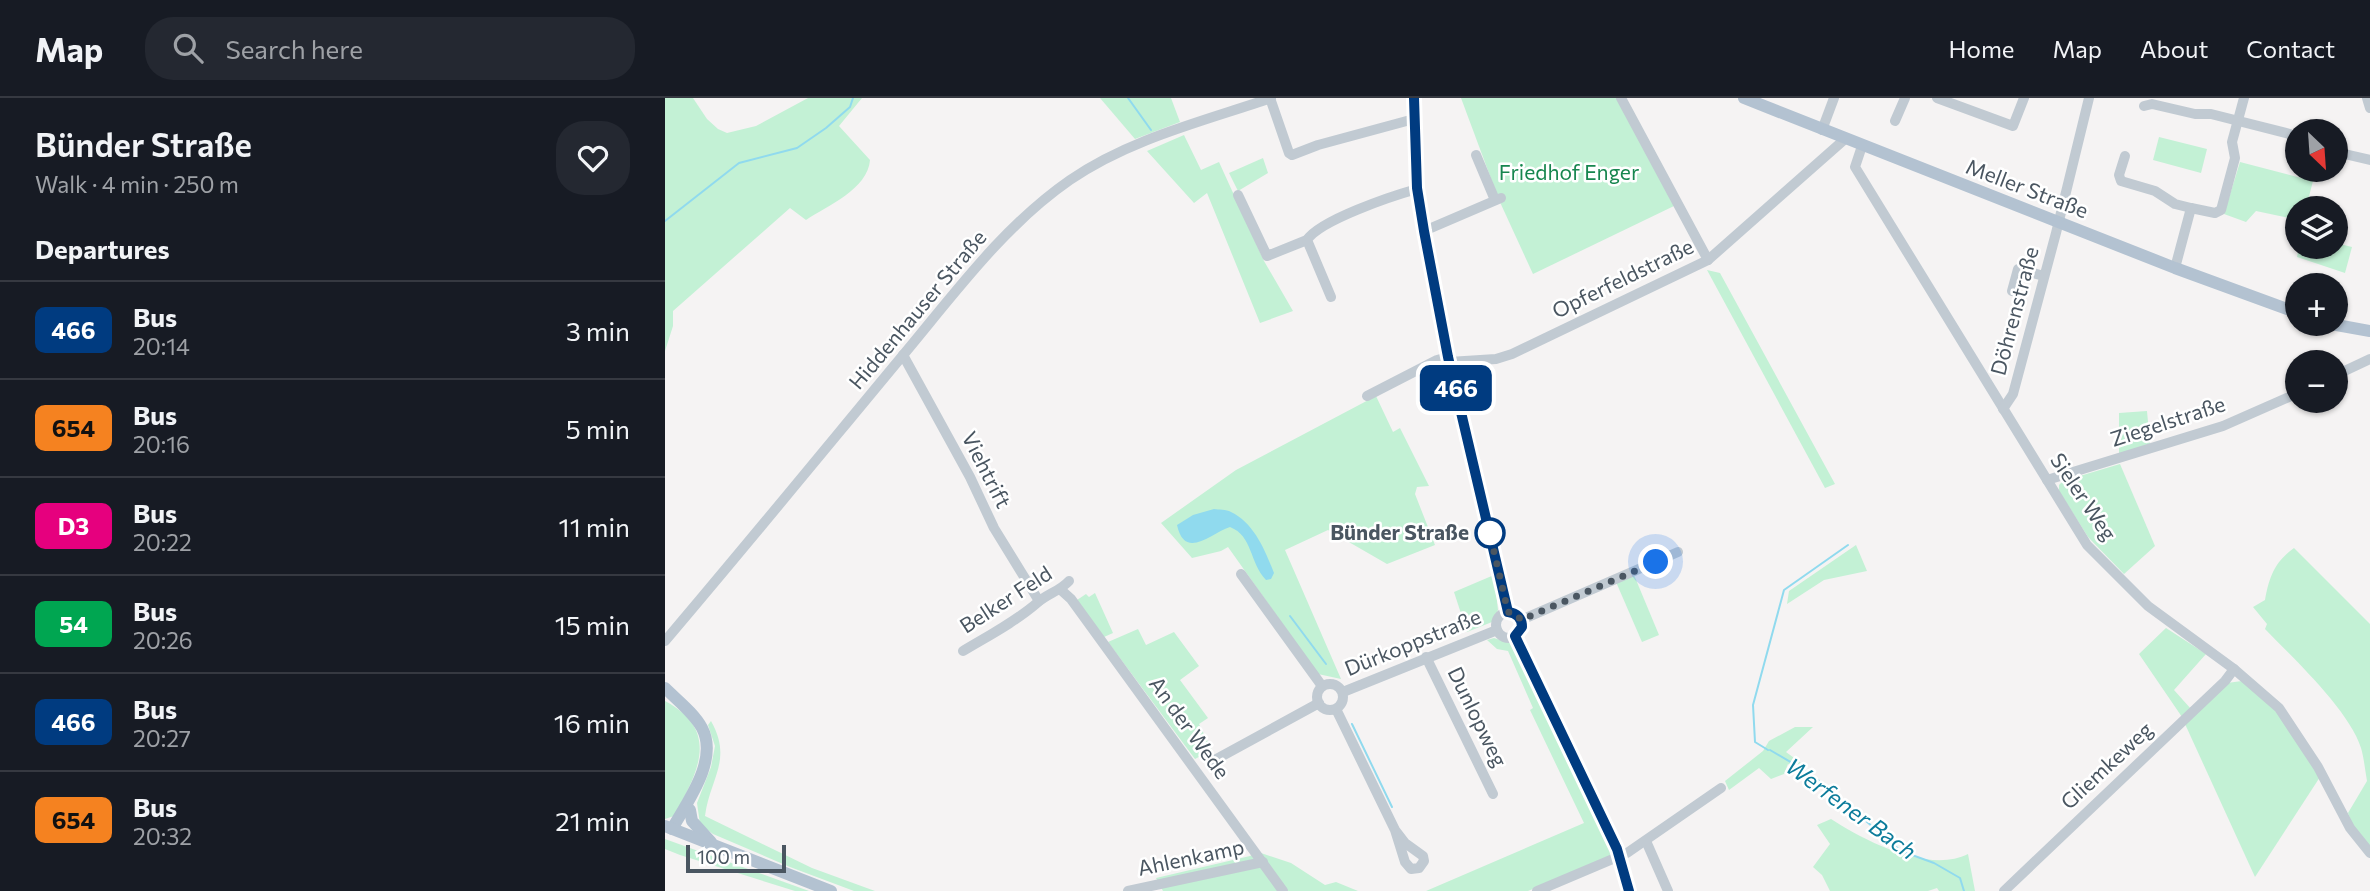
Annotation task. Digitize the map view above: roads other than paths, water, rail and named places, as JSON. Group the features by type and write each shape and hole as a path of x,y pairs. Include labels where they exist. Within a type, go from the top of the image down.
{"main road":[{"name":"Meller Straße","path":"1744,98 2175,268 2285,308"},
{"path":"2348,327 2370,331"},
{"path":"665,688 703,729 707,744 705,761 696,784 672,829"},
{"path":"665,697 684,708"},
{"path":"696,784 690,810 692,821 716,847"},
{"path":"672,829 690,810"},
{"path":"672,829 831,891"}],"street":[{"path":"1271,98 1289,153 1292,155 1318,145 1414,119"},
{"name":"Hiddenhauser Straße","path":"665,641 669,628 961,286 1024,217 1070,180 1103,161 1141,143 1271,98"},
{"path":"1414,98 1417,188 1424,231 1449,359 1508,612"},
{"path":"1621,98 1708,260"},
{"name":"Opferfeldstraße","path":"1449,359 1496,359 1512,354 1708,260 1823,160 1833,134 1834,98"},
{"path":"1895,121 1905,98"},
{"path":"1937,98 2013,125 2024,98"},
{"name":"Döhrenstraße","path":"2003,409 2013,394 2089,98"},
{"path":"2125,156 2119,176 2121,181 2155,191 2175,204 2215,213 2221,209 2235,158 2232,142 2244,98"},
{"path":"2367,98 2370,108"},
{"path":"2144,106 2160,105 2195,114 2211,114 2285,133"},
{"name":"Sieler Weg","path":"1862,146 1855,167 2087,545 2140,598 2173,626 2235,669 2284,714 2318,767 2350,828 2370,853"},
{"path":"1424,231 1498,199 1476,155"},
{"path":"2349,155 2370,160"},
{"path":"1238,195 1267,257 1307,240 1312,232 1337,220 1417,188"},
{"path":"2175,268 2191,208"},
{"path":"1307,240 1331,297"},
{"path":"2012,291 2018,269 2044,276"},
{"name":"Viehtrift","path":"903,355 970,477 994,528 1039,601"},
{"path":"1367,396 1437,360 1449,359"},
{"path":"2348,369 2370,359"},
{"name":"Ziegelstraße","path":"2046,480 2223,426 2285,399"},
{"path":"1521,620 1678,552"},
{"path":"1241,574 1322,686"},
{"name":"Belker Feld","path":"963,651 1030,611 1039,601 1061,590 1069,581"},
{"name":"An der Wede","path":"1061,590 1071,599 1283,891"},
{"path":"1508,612 1516,614 1521,620 1522,627 1515,636 1503,637 1497,630 1498,618 1508,612"},
{"name":"Dürkoppstraße","path":"1343,692 1497,630"},
{"path":"1515,636 1620,857 1629,891"},
{"name":"Dunlopweg","path":"1426,657 1493,794"},
{"name":"Gliemkeweg","path":"2004,891 2235,669"},
{"path":"1334,684 1343,692 1342,703 1336,709 1328,710 1319,703 1318,692 1322,686 1334,684"},
{"path":"1213,761 1319,703"},
{"path":"1336,709 1395,830"},
{"path":"1537,891 1620,857 1721,788"},
{"path":"1646,841 1668,891"},
{"name":"Ahlenkamp","path":"1128,891 1263,862"},
{"path":"2015,880 2021,891"}],"water":[{"path":"1214,509 1231,512 1252,530 1263,546 1274,573 1271,579 1266,580 1243,537 1230,527 1199,542 1186,541 1181,536 1177,525 1193,515"}],"waterway":[{"path":"665,221 739,163 797,148 850,107 853,98"},
{"path":"1128,98 1151,130"},
{"name":"Werfener Bach","path":"1768,750 1755,742 1753,705 1784,590 1848,545"},
{"path":"1290,616 1326,664"},
{"path":"1352,724 1392,807"},
{"name":"Werfener Bach","path":"1770,750 1811,774 1901,851 1934,863 1960,878 1964,891"}],"place":[{"name":"Bünder Straße","path":"1490,533"}],"park label":[{"name":"Friedhof Enger","path":"1569,173"}]}
